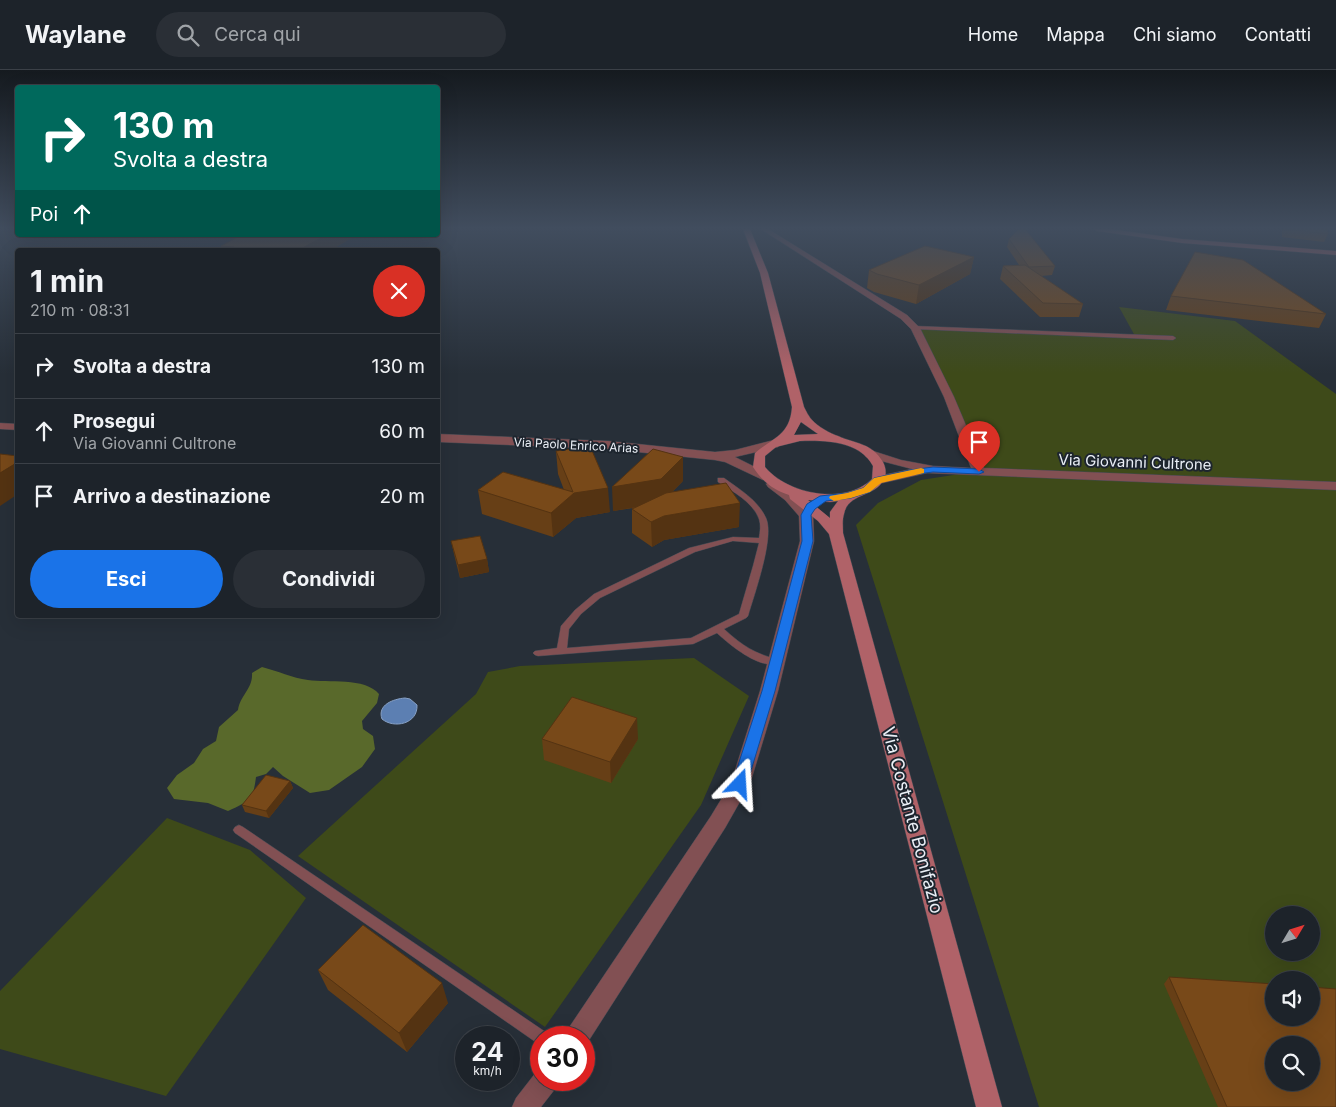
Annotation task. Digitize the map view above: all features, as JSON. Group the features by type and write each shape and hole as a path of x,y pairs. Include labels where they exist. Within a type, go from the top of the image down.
{"main road":[{"path":"765,277 798,407 808,423 819,431 861,448 870,454 877,462 880,472 878,480 866,490 848,496 824,498 786,491"},
{"path":"798,407 797,422 793,430 762,453 758,460 758,468 768,480 786,491 836,534"},
{"path":"776,443 807,437 838,440"},
{"path":"836,534 837,512 848,496"},
{"name":"Via Costante Bonifazio","path":"836,534 989,1107"}],"street":[{"path":"841,277 904,317 914,328 949,397 979,472"},
{"path":"0,426 15,427"},
{"name":"Via Paolo Enrico Arias","path":"440,438 608,445 714,456"},
{"path":"714,456 734,454 776,443"},
{"path":"870,454 898,463 933,470"},
{"path":"714,456 729,459 768,480 808,511"},
{"path":"878,480 910,472 933,470"},
{"name":"Via Giovanni Cultrone","path":"933,470 1336,486"},
{"path":"585,1026 718,822 740,784 776,662 807,541 808,511 824,498"},
{"path":"525,1107 537,1091"}],"lane":[{"path":"914,328 1173,338"},
{"path":"538,653 693,641 743,616 763,541 764,520 750,501 721,480"},
{"path":"562,651 564,628 578,612 597,596 692,550 733,539 763,541"},
{"path":"717,628 754,658 776,662"},
{"path":"239,830 530,1030"}],"green space":[{"path":"1119,307 1235,321 1336,394 1336,1107 1039,1107 856,525 878,503 921,480 979,471 915,328 1135,336"},
{"path":"694,658 749,696 701,805 546,1026 298,856 476,694 488,672 520,666"},
{"path":"262,667 302,679 356,683 373,689 379,694 377,703 362,721 363,729 373,736 375,749 362,767 329,790 310,793 283,776 273,767 266,774 256,777 249,799 228,811 208,803 174,799 167,788 177,775 194,763 203,749 216,741 219,727 238,710 241,700 251,683 252,673"},
{"path":"167,818 250,850 306,898 166,1096 0,1049 0,991"}],"water":[{"path":"405,698 410,699 417,705 414,717 399,724 393,724 382,719 381,714 384,706 391,701"}],"building":[{"path":"890,277 934,277 919,285"},
{"path":"1015,277 1043,277 1083,304 1043,303"},
{"path":"1181,277 1270,277 1326,314 1171,296"},
{"path":"590,446 608,488 574,493 551,513 478,490 503,472 573,492 556,451"},
{"path":"653,449 683,457 661,479 612,487"},
{"path":"0,454 15,456 15,464 0,473"},
{"path":"726,483 740,503 664,516 651,522 632,509 666,493"},
{"path":"480,536 487,559 458,565 451,541"},
{"path":"572,697 637,718 610,762 542,739"},
{"path":"266,775 290,781 266,811 242,805"},
{"path":"363,925 442,983 399,1033 318,970"},
{"path":"1169,977 1265,983 1265,1026 1320,1026 1320,988 1336,989 1336,1107 1227,1107"}],"slow traffic":[{"path":"834,498 866,490 878,480 921,471"}],"route":[{"path":"740,784 769,691 807,541 806,515 811,507 824,498 848,496 866,490 878,480 910,472 933,470 979,472"}]}
